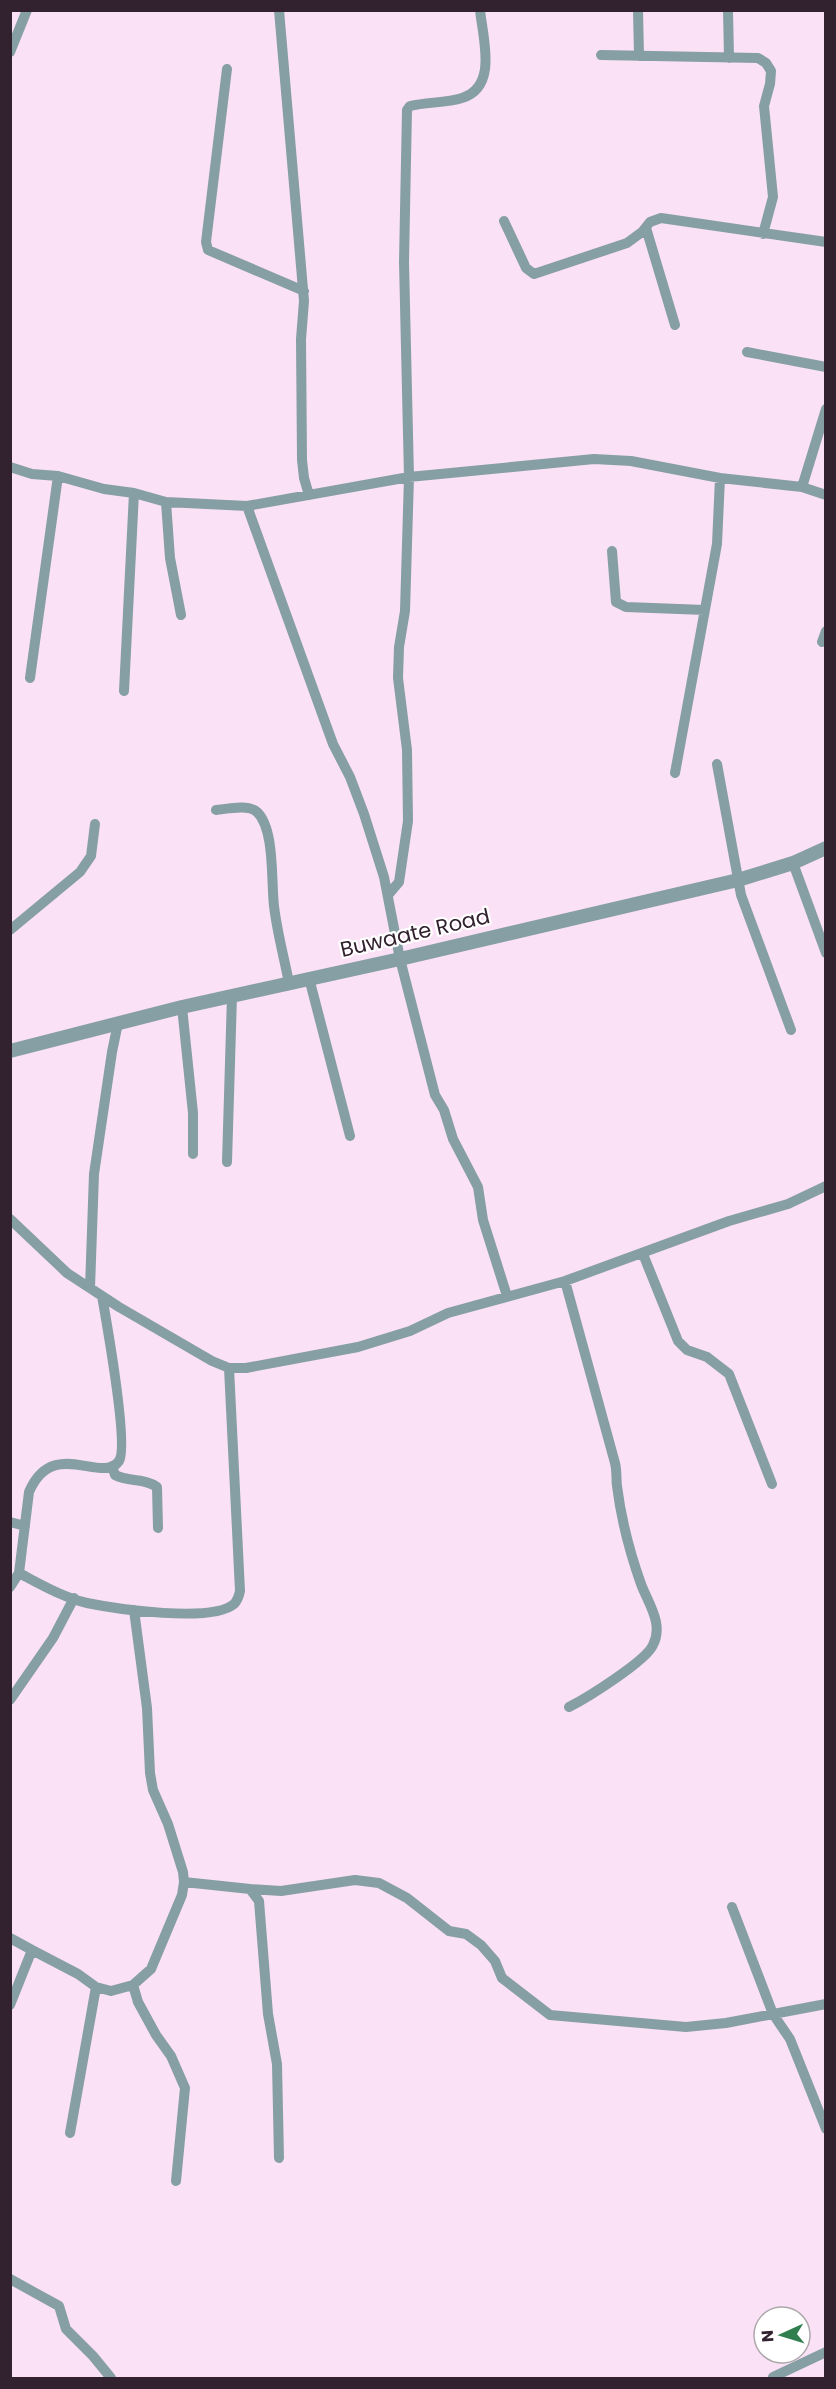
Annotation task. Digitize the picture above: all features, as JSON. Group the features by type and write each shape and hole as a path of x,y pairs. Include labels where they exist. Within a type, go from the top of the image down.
{"street":[{"path":"10,52 27,10"},
{"path":"279,10 304,291 301,339 302,460 309,495"},
{"path":"388,896 399,882 408,821 407,750 398,678 399,647 405,611 409,477 404,262 407,110 416,104 461,98 475,92 483,83 485,70 480,10"},
{"path":"638,10 639,56"},
{"path":"728,10 729,58"},
{"path":"602,55 758,58 766,63 771,71 764,106 773,197 763,234"},
{"path":"227,69 206,242 208,250 304,291"},
{"path":"504,221 526,268 534,274 627,243 650,222 662,218 825,242"},
{"path":"646,228 675,325"},
{"path":"747,352 825,367"},
{"path":"802,487 825,409"},
{"path":"10,467 32,474 58,476 104,489 134,493 166,502 247,506 409,477 594,459 631,460 720,478 802,487 825,495"},
{"path":"30,678 58,476"},
{"path":"675,773 717,544 720,478"},
{"path":"124,691 134,493"},
{"path":"166,502 170,558 181,615"},
{"path":"247,506 333,744 350,777 364,814 388,896 400,959 435,1095 444,1110 453,1139 478,1187 483,1220 507,1296"},
{"path":"612,551 616,602 619,605 626,608 705,610"},
{"path":"822,642 825,631"},
{"path":"717,764 741,895 790,1030"},
{"path":"216,810 251,808 258,813 264,824 270,853 274,906 289,983"},
{"path":"10,930 80,872 91,856 95,824"},
{"name":"Buwaate Road","path":"10,1051 182,1007 738,880 793,863 825,848"},
{"path":"793,863 825,953"},
{"path":"309,978 350,1136"},
{"path":"227,1162 232,996"},
{"path":"182,1007 191,1091 193,1154"},
{"path":"90,1288 94,1174 110,1061 118,1023"},
{"path":"10,1219 67,1273 184,1346 229,1368 279,1363 358,1347 410,1331 448,1313 565,1281 729,1221 788,1204 825,1186"},
{"path":"643,1254 682,1347 707,1357 729,1374 772,1484"},
{"path":"565,1281 615,1463 617,1485 631,1549 641,1584 657,1624 653,1645 644,1657 595,1694 569,1707"},
{"path":"10,1587 19,1574 29,1492 33,1482 60,1463 101,1468 112,1466 120,1460 122,1454 110,1334 102,1296"},
{"path":"19,1574 85,1603 135,1610 201,1614 228,1607 238,1598 229,1368"},
{"path":"112,1466 115,1475 121,1478 146,1481 157,1487 158,1528"},
{"path":"10,1522 25,1526"},
{"path":"10,1700 53,1638 74,1598"},
{"path":"10,1938 78,1974 96,1987 111,1991 133,1985 151,1969 172,1922 184,1882 168,1824 153,1790 147,1708 135,1610"},
{"path":"184,1882 281,1892 355,1880 379,1883 407,1898 449,1930 466,1934 481,1945 495,1961 502,1978 550,2015 686,2027 726,2024 825,2004"},
{"path":"250,1889 259,1901 268,2014 277,2064 279,2158"},
{"path":"732,1906 773,2014 790,2039 825,2129"},
{"path":"10,2005 32,1950"},
{"path":"133,1985 138,2002 156,2035 171,2056 185,2088 176,2181"},
{"path":"70,2133 96,1987"},
{"path":"10,2279 59,2306 66,2330 111,2379"},
{"path":"773,2377 825,2352"}]}
